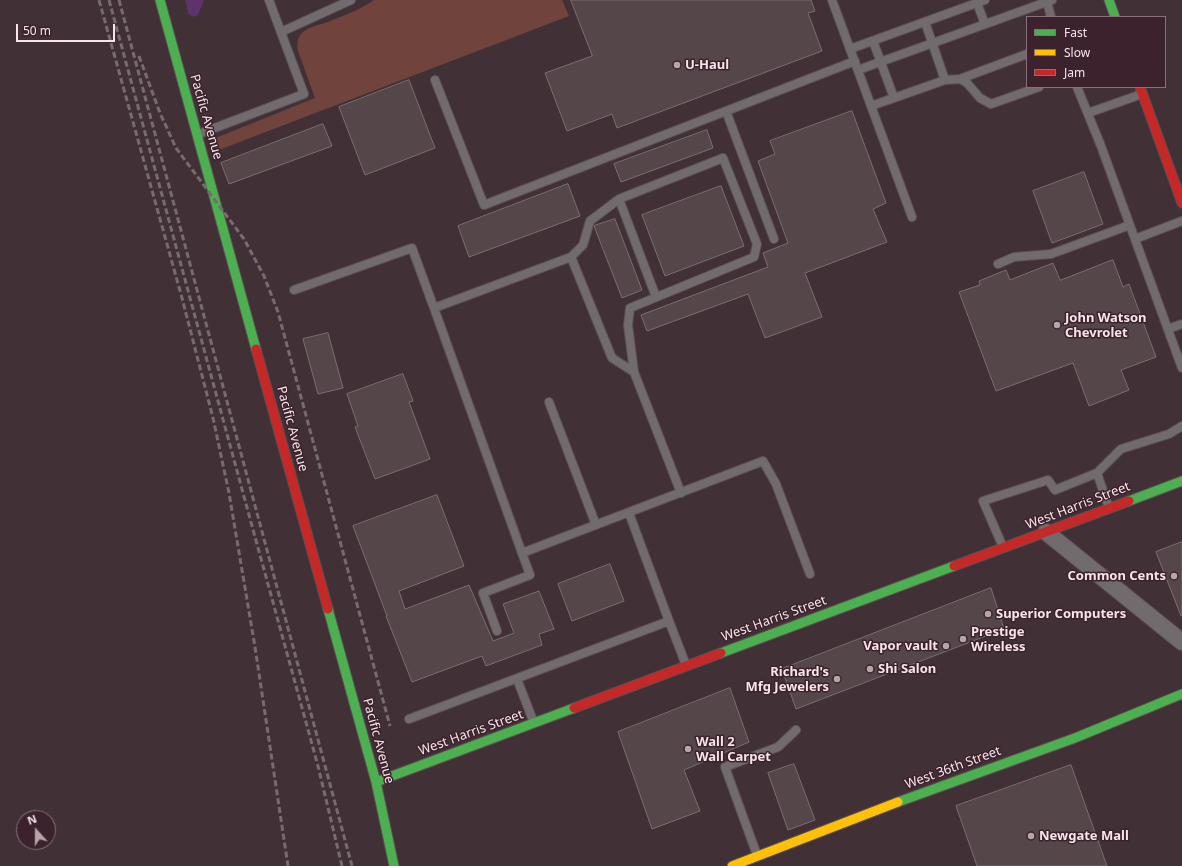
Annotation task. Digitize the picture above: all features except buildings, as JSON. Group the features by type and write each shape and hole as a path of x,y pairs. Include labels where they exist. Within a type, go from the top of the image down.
{"street":[{"name":"Pacific Avenue","path":"160,0 376,782 394,866"},
{"path":"1109,0 1115,16"},
{"path":"1141,90 1182,203"},
{"name":"West Harris Street","path":"376,782 1182,481"},
{"path":"1046,532 1182,642"},
{"name":"West 36th Street","path":"732,866 890,805 1075,738 1182,694"}],"lane":[{"path":"197,135 304,94 268,0"},
{"path":"281,32 351,0"},
{"path":"832,0 912,217"},
{"path":"850,49 981,1 985,24"},
{"path":"858,70 1049,1 1051,16"},
{"path":"925,22 945,80"},
{"path":"873,41 894,98"},
{"path":"871,106 945,80 960,79 1026,54"},
{"path":"435,80 484,205 855,61"},
{"path":"960,79 967,83 980,98 991,104 1036,88"},
{"path":"1077,88 1135,238 1182,368"},
{"path":"1088,113 1141,90"},
{"path":"726,111 774,239"},
{"path":"434,308 571,257 583,245 590,221 619,199 723,158 757,244 754,257 630,308 628,325 634,372 681,493"},
{"path":"619,199 656,297"},
{"path":"1135,238 1182,221"},
{"path":"998,264 1014,258 1051,254 1130,225"},
{"path":"294,290 412,248 530,575 483,593 497,631"},
{"path":"571,257 612,358 634,372"},
{"path":"1168,330 1182,324"},
{"path":"549,402 596,525"},
{"path":"1003,548 983,501 1048,480 1055,490 1097,473 1121,449 1169,434 1182,426"},
{"path":"522,553 763,461 776,484 810,574"},
{"path":"1097,473 1109,508"},
{"path":"629,513 686,665"},
{"path":"409,719 669,621"},
{"path":"517,679 534,723"},
{"path":"758,856 725,767 778,747 796,730"}],"shaded area":[{"path":"185,0 204,0 198,15 192,17 188,13"},
{"path":"374,0 562,0 569,16 216,151 213,139 315,98 298,51 299,37 304,31 316,25 350,13"}],"railway":[{"path":"99,0 182,298 213,418 229,493 255,647 288,866"},
{"path":"109,0 318,766 342,866"},
{"path":"119,0 352,866"},
{"path":"139,56 160,113 176,148 244,239 264,276 278,312 390,726"}],"traffic: fast":[{"path":"160,0 256,349"},
{"path":"1109,0 1115,16"},
{"path":"1129,501 1182,481"},
{"path":"721,653 954,566"},
{"path":"328,609 376,782 394,866"},
{"path":"898,802 1075,738 1182,694"},
{"path":"376,782 574,708"}],"traffic: slow":[{"path":"732,866 898,802"}],"traffic: jam":[{"path":"1140,88 1182,203"},
{"path":"256,349 328,609"},
{"path":"954,566 1129,501"},
{"path":"574,708 721,653"}],"place":[{"name":"U-Haul","path":"677,65"},
{"name":"John Watson Chevrolet","path":"1057,325"},
{"name":"Common Cents","path":"1174,576"},
{"name":"Superior Computers","path":"988,614"},
{"name":"Prestige Wireless","path":"963,639"},
{"name":"Vapor vault","path":"946,646"},
{"name":"Shi Salon","path":"870,669"},
{"name":"Richard's Mfg Jewelers","path":"837,679"},
{"name":"Wall 2 Wall Carpet","path":"688,749"},
{"name":"Newgate Mall","path":"1031,836"}]}
